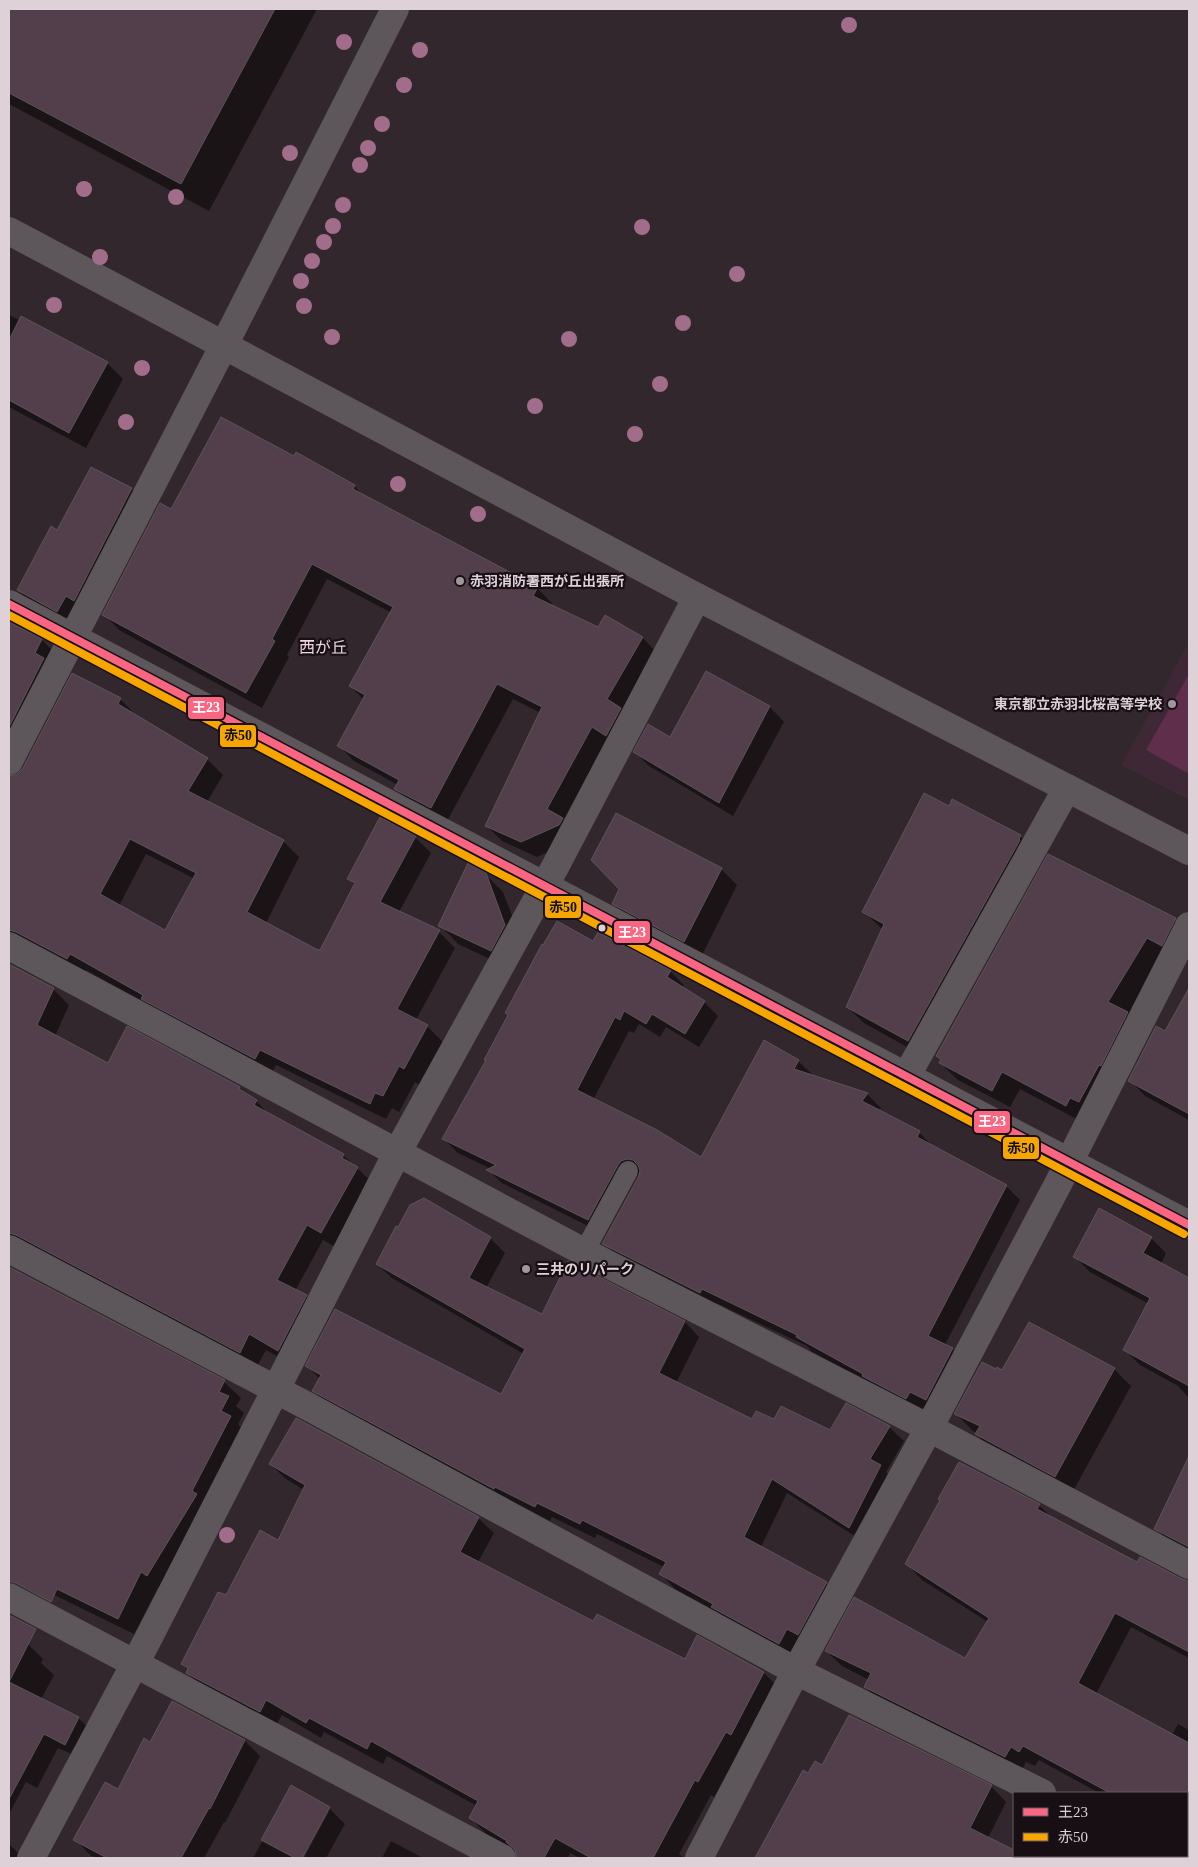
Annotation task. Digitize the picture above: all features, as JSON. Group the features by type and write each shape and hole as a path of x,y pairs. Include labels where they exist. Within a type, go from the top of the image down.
{"street":[{"path":"9,761 395,9"},
{"path":"9,231 697,597 1189,852"},
{"path":"31,1858 135,1663 397,1153 545,886 697,597"},
{"path":"9,604 1189,1225"},
{"path":"906,1077 1067,788"},
{"path":"699,1858 796,1671 929,1428 1068,1163 1189,926"},
{"path":"9,946 584,1252 929,1428 1189,1565"},
{"path":"9,1249 276,1390 796,1671 1040,1792"},
{"path":"9,1597 502,1858"}],"lane":[{"path":"584,1252 628,1171"}],"shaded area":[{"name":"東京都立赤羽北桜高等学校","path":"1189,642 1189,800 1121,765"},
{"path":"1189,674 1189,774 1146,750"}],"building":[{"path":"9,9 275,9 181,184 9,93"},
{"path":"21,316 108,362 69,433 9,400 9,340"},
{"path":"221,417 294,456 296,452 355,485 353,489 538,587 533,596 598,627 605,615 643,637 607,699 621,708 606,736 592,727 547,809 563,818 559,825 521,842 485,826 542,707 497,684 431,808 394,789 399,780 337,746 365,695 349,686 393,607 312,564 272,639 275,641 246,693 102,615 160,503 171,509"},
{"path":"91,467 132,488 74,601 66,596 57,612 17,590 51,526 57,530"},
{"path":"9,622 42,639 35,653 44,658 9,727"},
{"path":"706,671 770,706 719,803 633,752 648,724 670,737"},
{"path":"72,673 121,698 118,704 208,758 188,791 284,840 247,912 320,950 355,883 347,879 380,817 416,836 380,902 440,930 397,1009 428,1025 404,1069 399,1066 383,1096 375,1093 370,1104 260,1050 255,1059 141,999 143,995 70,954 67,959 9,930 9,776 17,774 23,768","holes":["130,839 196,873 165,930 100,894"]},
{"path":"924,793 949,806 952,799 1021,835 1020,840 908,1041 846,1007 884,924 862,912"},
{"path":"616,813 722,868 684,942 612,904 619,889 591,860"},
{"path":"1048,854 1176,918 1162,946 1147,938 1108,1002 1128,1012 1101,1066 1099,1065 1079,1102 1070,1098 1066,1106 1002,1072 992,1091 939,1063 941,1059 936,1056"},
{"path":"468,863 486,873 505,925 491,951 438,926"},
{"path":"557,921 593,941 598,932 671,970 667,977 705,1001 685,1034 652,1014 646,1024 624,1011 620,1020 615,1017 577,1090 657,1130 701,1157 764,1040 799,1060 794,1069 868,1093 862,1101 920,1131 917,1137 1007,1185 928,1336 953,1348 926,1400 910,1392 906,1399 862,1376 863,1374 796,1337 797,1335 702,1289 700,1293 602,1244 639,1176 640,1170 633,1160 621,1161 618,1165 588,1220 486,1170 496,1165 442,1139 486,1060 484,1060 508,1015 505,1013 542,944"},
{"path":"9,964 54,988 37,1025 108,1063 127,1026 240,1087 239,1089 257,1100 254,1105 344,1154 342,1158 358,1167 321,1233 307,1225 277,1280 307,1295 278,1351 249,1334 240,1353 9,1233"},
{"path":"1189,988 1189,1114 1128,1081 1156,1026 1165,1031"},
{"path":"424,1198 491,1237 469,1278 542,1314 568,1261 685,1321 659,1373 752,1419 756,1411 774,1419 781,1406 830,1430 846,1403 890,1426 870,1459 881,1465 849,1528 772,1479 744,1537 827,1582 798,1635 787,1629 779,1644 711,1607 713,1604 659,1574 666,1562 582,1520 580,1524 537,1503 535,1507 495,1487 494,1489 312,1391 321,1375 305,1366 335,1309 501,1394 525,1349 376,1264 396,1226 398,1227 410,1205"},
{"path":"1099,1208 1152,1237 1143,1253 1189,1278 1189,1386 1123,1350 1150,1298 1073,1257"},
{"path":"9,1267 225,1380 219,1392 229,1396 221,1411 231,1416 192,1491 197,1494 147,1576 141,1572 118,1619 57,1589 51,1602 9,1581"},
{"path":"1029,1322 1115,1368 1055,1477 975,1434 980,1426 954,1414 982,1362 1002,1370"},
{"path":"296,1418 479,1517 460,1552 593,1621 597,1614 685,1659 697,1635 764,1672 731,1735 726,1732 698,1782 695,1780 653,1858 591,1858 555,1838 544,1858 517,1858 515,1850 507,1841 469,1818 478,1801 371,1741 367,1749 309,1718 306,1723 266,1700 260,1712 186,1673 188,1668 181,1664 218,1592 226,1595 260,1530 278,1540 305,1485 269,1464"},
{"path":"1189,1456 1189,1547 1154,1529"},
{"path":"959,1462 1040,1504 1037,1509 1137,1562 1140,1557 1189,1581 1189,1652 1115,1613 1078,1683 1189,1743 1189,1793 1108,1792 1023,1746 1019,1752 1011,1747 1005,1757 864,1687 871,1673 825,1651 854,1597 965,1658 989,1618 905,1564 940,1500 938,1499"},
{"path":"9,1615 36,1629 9,1682"},
{"path":"9,1682 79,1717 65,1745 44,1734 9,1799"},
{"path":"172,1701 245,1740 210,1809 181,1858 107,1858 73,1840 105,1782 118,1789 144,1738 150,1742"},
{"path":"849,1715 992,1785 970,1828 1013,1850 1013,1857 1032,1858 755,1858 803,1770 808,1773 815,1761 822,1765"},
{"path":"291,1785 330,1807 302,1858 295,1858 261,1840"}],"transit line":[{"name":"王23","path":"9,604 1189,1225"},
{"name":"赤50","path":"9,615 1184,1234"}],"place":[{"name":"赤羽消防署西が丘出張所","path":"460,581"},
{"name":"東京都立赤羽北桜高等学校","path":"1172,704"},
{"name":"三井のリパーク","path":"526,1269"}],"district":[{"name":"西が丘","path":"323,647"}]}
